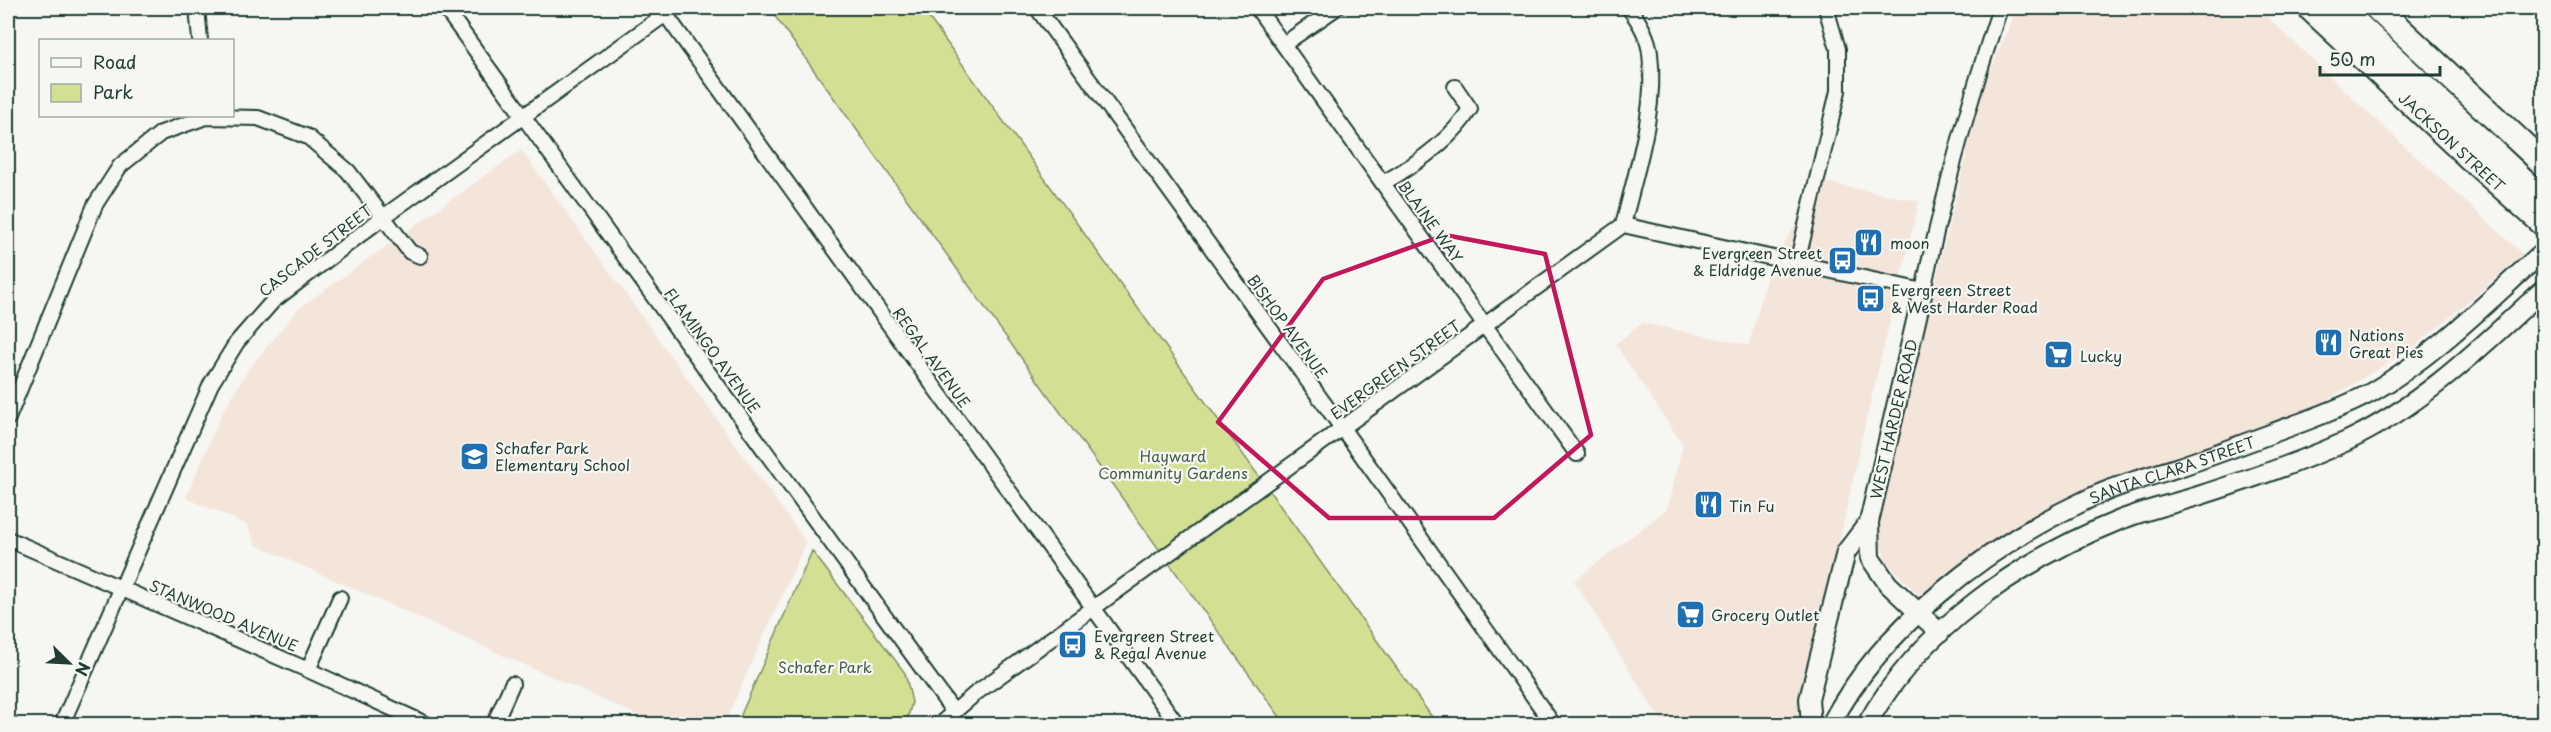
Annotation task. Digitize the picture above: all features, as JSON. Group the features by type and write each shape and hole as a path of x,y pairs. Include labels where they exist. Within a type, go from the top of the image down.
{"highway":[{"name":"JACKSON STREET","path":"2310,8 2544,224"},
{"path":"2340,8 2544,200"},
{"path":"2377,8 2544,164"}],"main road":[{"name":"SANTA CLARA STREET","path":"1831,724 1858,680 1881,650 1919,613 1977,564 2082,501 2300,423 2372,392 2449,336 2544,251"},
{"name":"SANTA CLARA STREET","path":"1867,724 1884,694 1940,633 1991,590 2055,549 2121,519 2244,482 2316,455 2348,440 2402,410 2445,380 2544,289"},
{"name":"WEST HARDER ROAD","path":"1923,291 1869,522 1870,558 1888,584 1940,633"},
{"path":"1812,724 1809,699 1846,552 1869,522"}],"street":[{"path":"197,8 200,39"},
{"name":"FLAMINGO AVENUE","path":"445,8 953,711"},
{"name":"BISHOP AVENUE","path":"1039,8 1553,724"},
{"name":"BLAINE WAY","path":"1257,8 1486,324 1577,454"},
{"path":"1284,44 1336,8"},
{"path":"1629,8 1641,25 1650,52 1650,99 1640,157 1623,225 1923,291"},
{"path":"1797,263 1838,91 1838,48 1826,8"},
{"name":"WEST HARDER ROAD","path":"1923,291 1936,228 1976,80 2000,8"},
{"name":"CASCADE STREET","path":"62,724 211,384 237,342 273,301 382,218 667,10"},
{"name":"REGAL AVENUE","path":"667,10 1177,724"},
{"path":"1383,183 1459,128 1470,109 1455,87"},
{"path":"8,418 94,205 120,166 161,133 203,117"},
{"path":"232,117 258,118 308,137 348,171 410,252 420,256"},
{"name":"EVERGREEN STREET","path":"940,724 953,711 1093,608 1623,225"},
{"name":"STANWOOD AVENUE","path":"8,539 426,724"},
{"path":"308,670 340,598"},
{"path":"494,724 512,684"}],"highlighted area":[{"path":"1445,235 1545,254 1591,435 1494,518 1329,518 1218,422 1323,279"}],"shaded area":[{"path":"2017,8 2258,8 2363,108 2524,255 2414,347 2309,411 2098,484 1998,537 1922,599 1885,560 1876,525 1982,90"},
{"name":"Schafer Park Elementary School","path":"521,150 806,542 724,724 657,724 256,545 247,525 186,498 221,415 248,370 298,309"},
{"path":"1821,182 1919,201 1862,437 1800,724 1663,724 1574,581 1667,509 1683,445 1615,344 1643,323 1749,345 1769,268"}],"green space":[{"name":"Hayward Community Gardens","path":"769,8 922,8 1437,724 1285,724"},
{"name":"Schafer Park","path":"812,551 905,673 912,702 906,724 737,724"}],"place":[{"name":"moon","path":"1869,242"},
{"name":"Evergreen Street & Eldridge Avenue","path":"1843,261"},
{"name":"Evergreen Street & West Harder Road","path":"1870,298"},
{"name":"Nations Great Pies","path":"2328,343"},
{"name":"Lucky","path":"2059,355"},
{"name":"Schafer Park Elementary School","path":"474,456"},
{"name":"Tin Fu","path":"1708,505"},
{"name":"Grocery Outlet","path":"1690,614"},
{"name":"Evergreen Street & Regal Avenue","path":"1073,644"}]}
